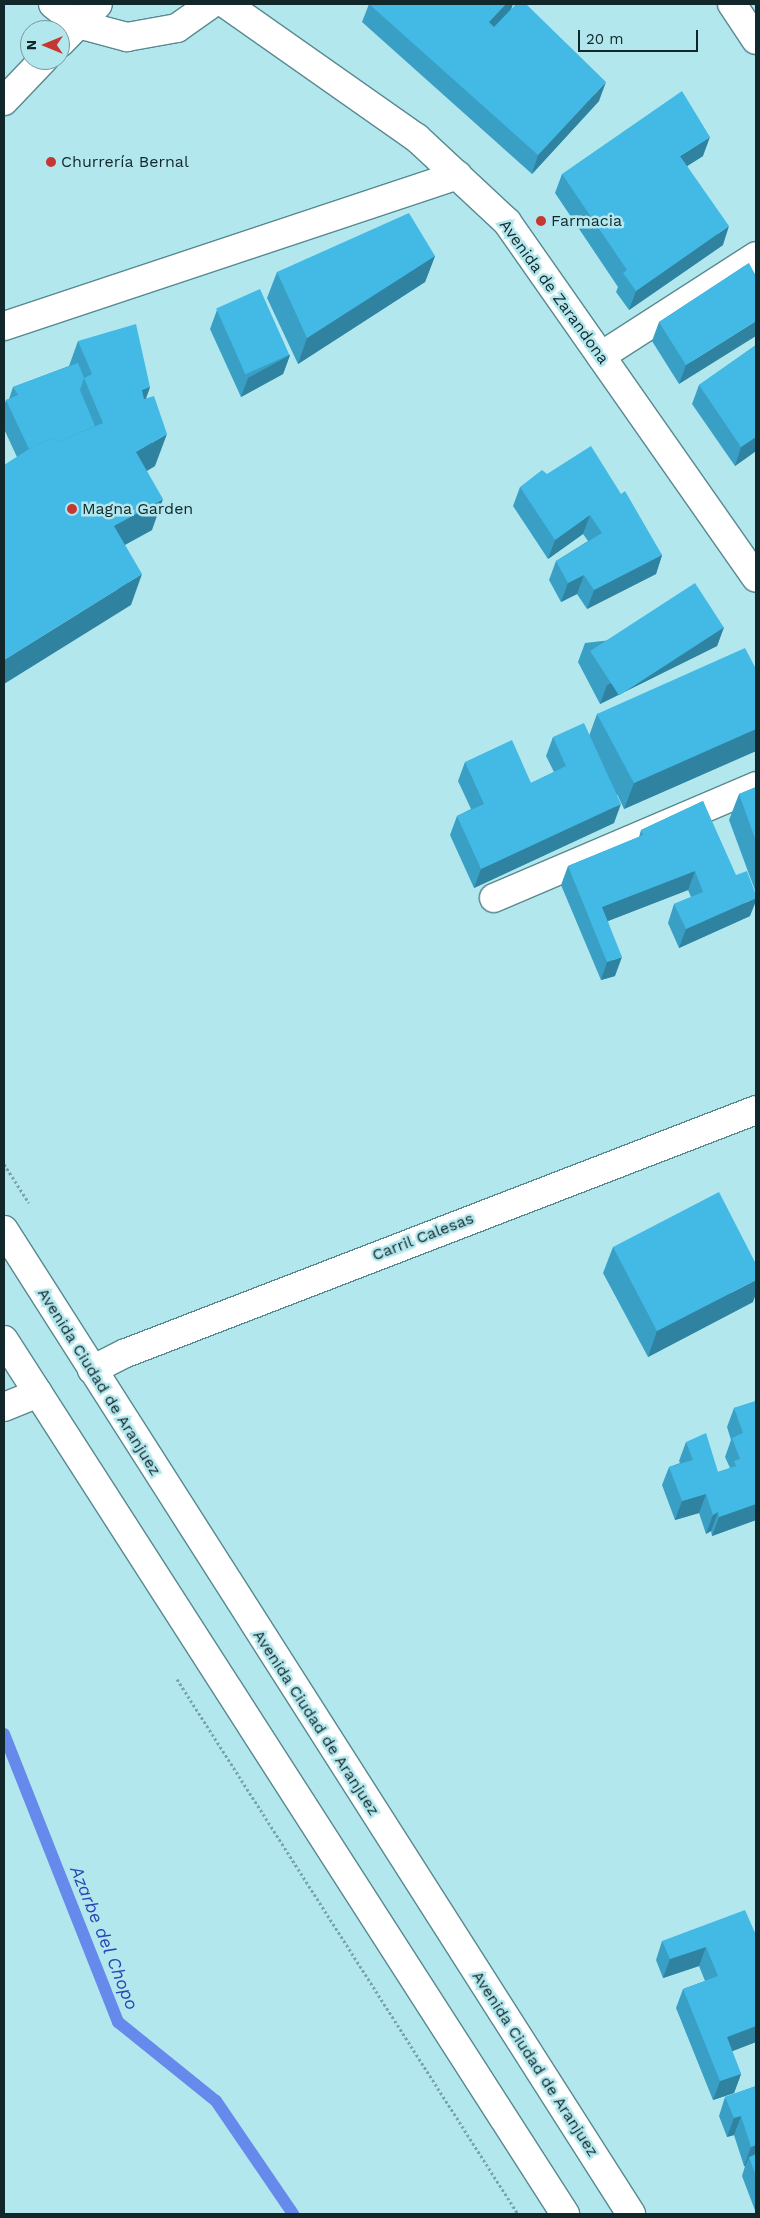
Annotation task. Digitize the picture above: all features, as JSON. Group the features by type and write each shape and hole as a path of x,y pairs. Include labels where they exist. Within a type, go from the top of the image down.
{"street":[{"path":"53,4 62,20"},
{"path":"70,32 98,4"},
{"path":"70,33 127,37 177,28 211,4"},
{"name":"Avenida de Zarandona","path":"226,4 417,138 507,222 756,578"},
{"path":"732,4 756,40"},
{"path":"4,101 33,70"},
{"path":"4,326 457,175"},
{"path":"601,356 756,256"},
{"path":"494,898 756,786"},
{"name":"Carril Calesas","path":"92,1370 145,1345 756,1110"},
{"name":"Avenida Ciudad de Aranjuez","path":"4,1230 631,2214"},
{"path":"4,1340 565,2214"},
{"path":"4,1407 38,1393"}],"path":[{"path":"175,1676 518,2214"}],"building":[{"path":"369,4 506,4 489,22 494,27 516,4 526,4 606,82 538,155"},
{"path":"682,91 710,137 680,156 729,226 636,291 623,273 627,270 562,174"},
{"path":"409,213 435,256 307,338 277,272"},
{"path":"749,263 756,276 756,321 686,365 659,322"},
{"path":"260,289 289,355 245,374 216,309"},
{"name":"Magna Garden","path":"136,324 150,387 142,390 144,399 154,396 167,434 136,452 163,499 114,526 142,574 4,660 4,465 37,444 54,438 58,442 103,423 84,378 92,374 78,341"},
{"path":"756,345 756,437 741,447 699,385"},
{"path":"78,363 84,378 80,390 95,426 58,442 54,438 29,449 6,400 18,395 13,387"},
{"path":"591,446 621,494 625,491 662,555 594,590 584,575 568,583 556,561 602,533 590,515 555,540 520,487 542,470 547,474"},
{"path":"695,583 724,627 619,696 590,651"},
{"path":"745,648 756,669 756,729 634,783 597,714"},
{"path":"584,723 621,804 481,869 457,816 484,804 465,762 512,740 531,783 566,766 553,737"},
{"path":"756,787 756,841 739,794"},
{"path":"703,801 736,875 747,871 756,898 686,929 674,904 703,892 695,871 602,907 622,957 607,962 568,866 643,835 641,830"},
{"path":"719,1192 756,1264 756,1280 657,1331 613,1247"},
{"path":"756,1401 756,1504 719,1517 718,1512 713,1515 706,1494 682,1501 669,1467 693,1460 686,1442 706,1433 718,1472 736,1466 734,1461 740,1459 732,1438 743,1433 734,1408"},
{"path":"745,1910 756,1935 756,2026 727,2037 741,2074 720,2081 683,1989 718,1976 706,1947 670,1959 662,1941"},
{"path":"756,2086 756,2145 751,2147 741,2116 734,2118 725,2097"},
{"path":"756,2154 756,2176 749,2157"}],"waterway":[{"name":"Azarbe del Chopo","path":"4,1734 118,2022 216,2101 293,2214"}],"place":[{"name":"Churrería Bernal","path":"51,162"},
{"name":"Farmacia","path":"541,221"},
{"name":"Magna Garden","path":"72,509"}]}
